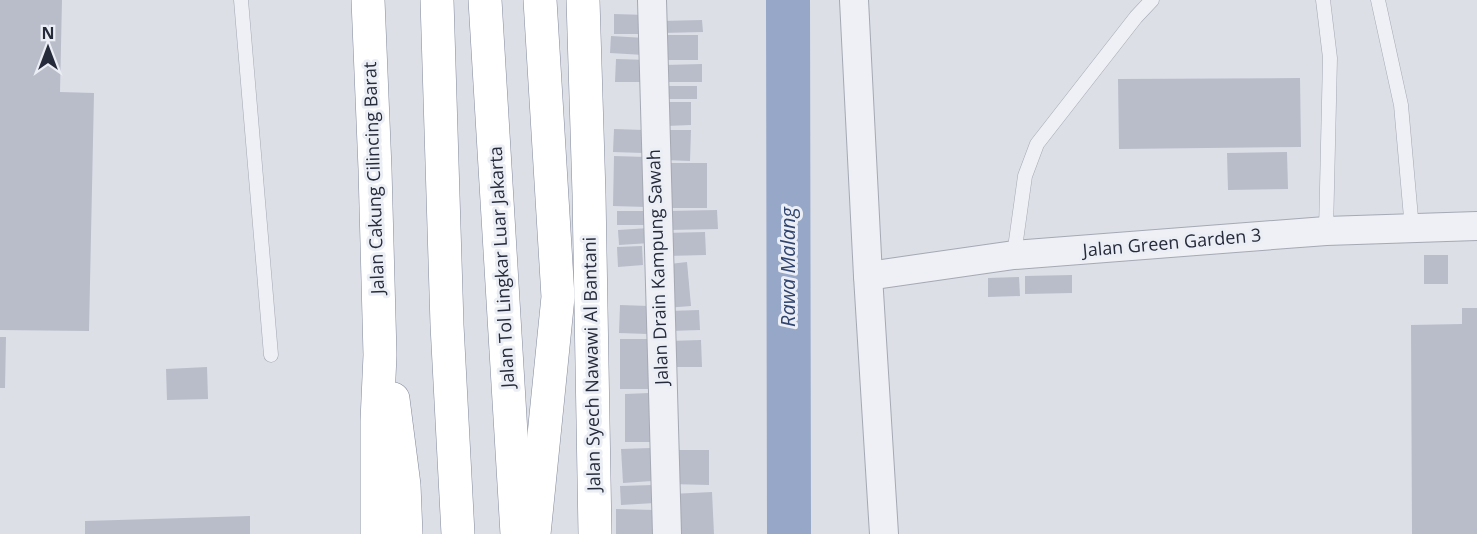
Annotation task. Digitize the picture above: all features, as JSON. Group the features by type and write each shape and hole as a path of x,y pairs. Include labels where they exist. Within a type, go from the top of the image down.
{"highway":[{"name":"Jalan Cakung Cilincing Barat","path":"368,0 380,355"},
{"path":"437,0 447,313 458,534"},
{"name":"Jalan Tol Lingkar Luar Jakarta","path":"486,0 518,534"},
{"path":"534,534 558,297 540,0"},
{"name":"Jalan Syech Nawawi Al Bantani","path":"583,0 595,534"},
{"path":"380,355 394,400 404,484 406,534"},
{"path":"377,534 376,430 380,355"}],"street":[{"name":"Jalan Drain Kampung Sawah","path":"652,0 667,534"},
{"path":"854,0 884,534"},
{"name":"Jalan Green Garden 3","path":"868,276 1014,255 1326,231 1477,226"}],"lane":[{"path":"241,0 271,355"},
{"path":"1014,255 1025,176 1037,144 1136,16 1152,0"},
{"path":"1323,0 1330,58 1326,231"},
{"path":"1378,0 1401,105 1412,229"}],"building":[{"path":"0,0 62,0 60,92 94,93 89,331 0,330"},
{"path":"614,14 646,15 646,34 614,34"},
{"path":"702,20 703,32 661,33 661,21"},
{"path":"664,35 698,35 698,60 664,60"},
{"path":"611,36 645,38 644,55 610,53"},
{"path":"616,59 650,60 649,82 615,82"},
{"path":"702,64 702,82 666,82 665,65"},
{"path":"1300,78 1301,147 1119,149 1118,79"},
{"path":"664,86 697,86 697,99 664,99"},
{"path":"666,102 691,102 691,125 666,126"},
{"path":"614,129 644,130 643,153 613,152"},
{"path":"666,130 691,130 690,161 665,160"},
{"path":"1287,152 1288,189 1228,190 1227,153"},
{"path":"614,156 646,157 646,207 613,206"},
{"path":"665,163 707,163 707,208 665,208"},
{"path":"717,210 718,229 668,230 668,211"},
{"path":"617,211 649,211 649,225 617,225"},
{"path":"649,228 650,243 619,245 618,230"},
{"path":"705,232 706,255 666,256 665,233"},
{"path":"642,246 643,265 618,267 617,247"},
{"path":"1424,255 1448,255 1448,284 1424,284"},
{"path":"687,262 691,306 665,308 661,265"},
{"path":"1072,275 1072,293 1025,294 1025,276"},
{"path":"1019,277 1020,296 988,297 988,278"},
{"path":"620,305 649,306 648,334 619,333"},
{"path":"1462,308 1477,308 1477,534 1412,534 1411,325 1462,324"},
{"path":"699,310 700,330 669,331 669,311"},
{"path":"0,337 6,337 5,388 0,388"},
{"path":"620,339 648,339 648,389 620,389"},
{"path":"701,340 702,367 669,367 668,341"},
{"path":"207,367 208,399 167,400 166,369"},
{"path":"649,393 650,442 625,442 625,394"},
{"path":"651,448 652,481 623,483 621,449"},
{"path":"672,450 709,450 709,485 671,484"},
{"path":"654,485 655,503 621,505 620,486"},
{"path":"712,492 714,534 673,534 671,494"},
{"path":"616,509 655,510 655,534 616,534"},
{"path":"250,516 250,534 85,534 85,521"}],"waterway":[{"name":"Rawa Malang","path":"788,0 789,534"}]}
